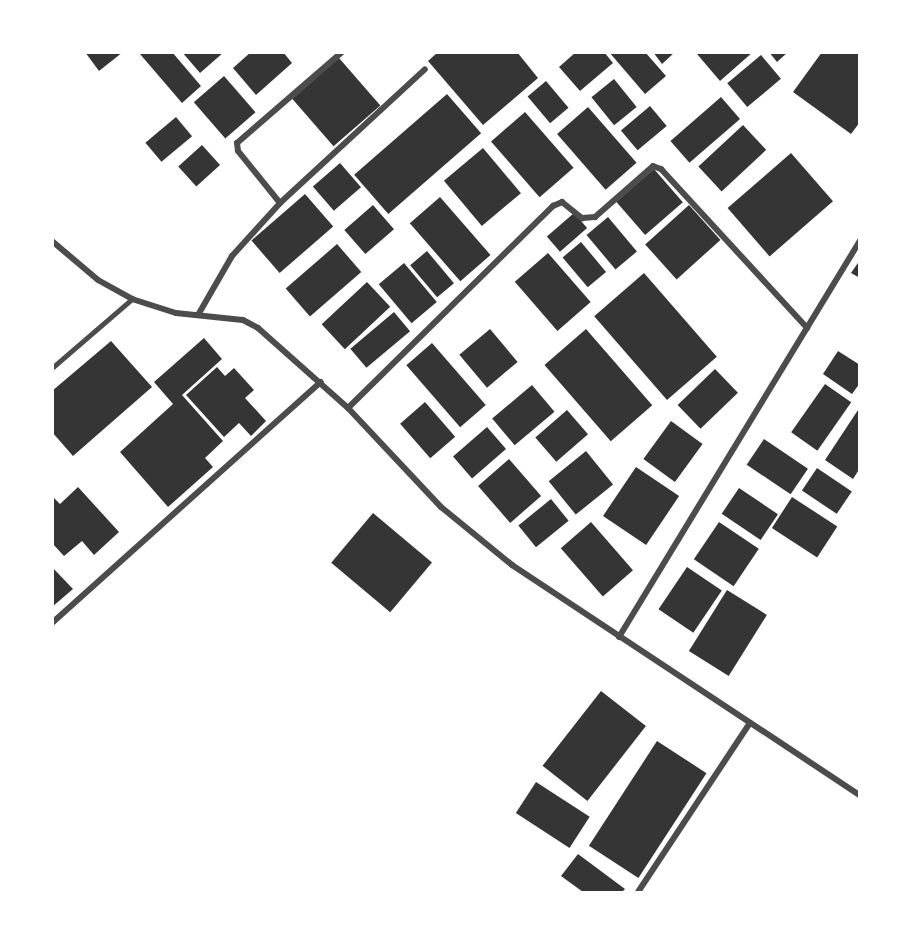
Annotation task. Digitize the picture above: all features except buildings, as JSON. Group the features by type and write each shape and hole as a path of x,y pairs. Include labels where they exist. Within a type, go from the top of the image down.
{"street":[{"path":"280,203 238,151 237,143 342,52"},
{"path":"198,315 232,256 280,203 425,69"},
{"path":"348,408 553,206 562,202 582,218 595,217 653,166 661,170 807,328"},
{"path":"619,637 860,240"},
{"path":"52,241 98,280 132,299 176,313 236,319 250,324 321,382 441,507 512,565 860,795"},
{"path":"52,623 321,382"},
{"path":"638,892 750,723"}],"lane":[{"path":"52,368 132,299"}]}
